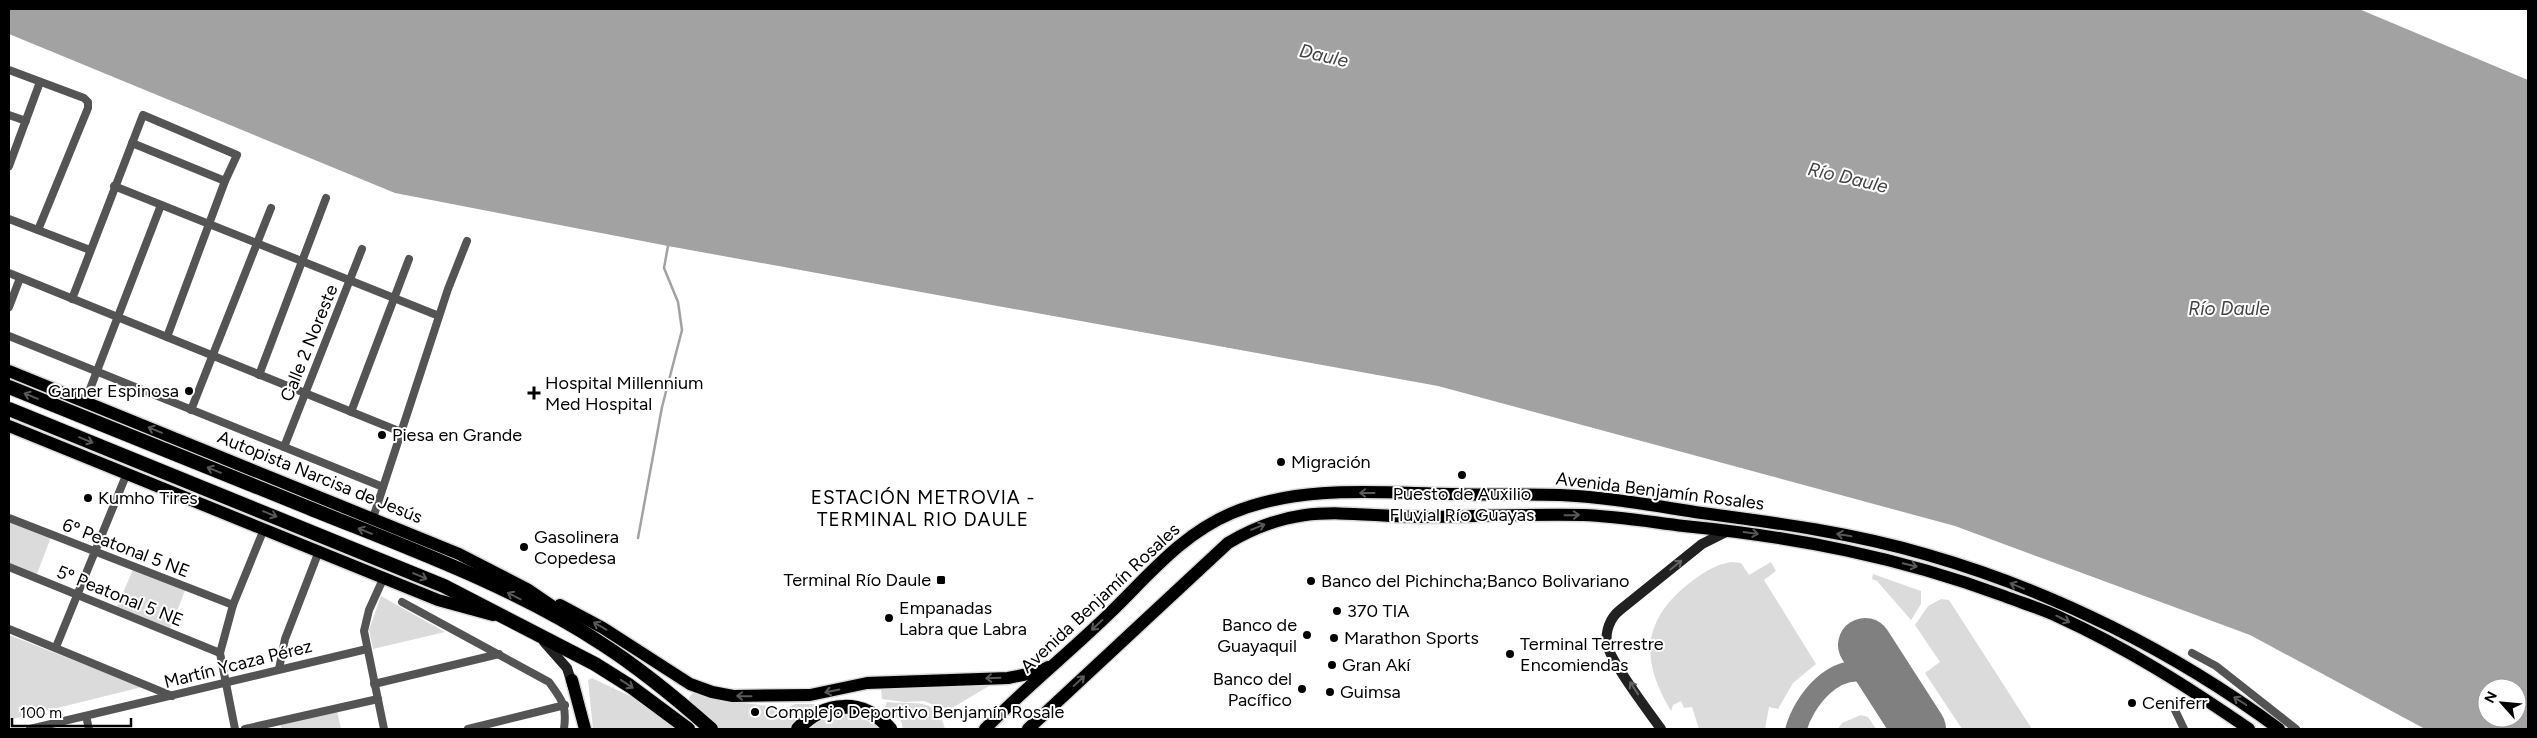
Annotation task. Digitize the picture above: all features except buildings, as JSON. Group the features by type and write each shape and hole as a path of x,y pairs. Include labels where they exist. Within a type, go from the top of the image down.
{"highway":[{"name":"Autopista Narcisa de Jesús","path":"9,387 453,568 570,624 603,644 711,729"},
{"path":"9,409 444,586 596,664 637,691 688,729"},
{"path":"798,729 822,711 850,706 868,712 890,729"}],"main road":[{"name":"Autopista Narcisa de Jesús","path":"9,371 459,554 528,589 603,644"},
{"path":"9,426 443,602 508,620"},
{"name":"Avenida Benjamín Rosales","path":"985,729 1177,547 1215,522 1254,505 1298,496 1337,493 1561,495 1767,522 1865,539 1928,555 1995,577 2062,604 2131,637 2216,686 2280,729"},
{"name":"Avenida Benjamín Rosales","path":"1028,729 1219,550 1242,534 1281,520 1335,512 1423,517 1585,515 1731,530 1850,550 1926,568 2057,616 2118,646 2181,682 2249,729"},
{"path":"1661,729 1611,654 1607,642 1608,627 1620,610 1702,544 1718,534 1731,530"},
{"path":"528,589 603,628 690,684 712,692 732,696 810,694 882,682 1008,678 1038,672 1057,662"},
{"path":"522,627 547,644 560,657 572,680 585,729"},
{"path":"572,680 578,729"}],"street":[{"path":"9,70 84,98 88,102 88,108 38,230"},
{"path":"9,166 40,82"},
{"path":"9,115 26,121"},
{"path":"72,299 114,186 143,116 237,155 225,181 167,338"},
{"path":"132,143 225,181"},
{"path":"114,186 439,316"},
{"path":"259,375 326,198"},
{"path":"85,402 161,205"},
{"path":"191,410 271,208"},
{"path":"9,219 90,250"},
{"path":"373,518 439,316 467,241"},
{"name":"Calle 2 Noreste","path":"284,447 362,249"},
{"path":"351,412 409,258"},
{"path":"9,273 401,432"},
{"path":"9,307 20,278"},
{"path":"9,336 383,487"},
{"path":"56,647 127,473"},
{"name":"6º Peatonal 5 NE","path":"9,518 233,605"},
{"path":"235,729 220,653 233,605 264,529"},
{"path":"279,669 285,639 319,551"},
{"name":"5º Peatonal 5 NE","path":"9,567 220,653"},
{"path":"384,577 369,610 364,631 384,729"},
{"path":"402,602 549,682 565,705 564,729"},
{"path":"9,629 172,696"},
{"name":"Martín Ycaza Pérez","path":"30,729 367,649"},
{"path":"2192,653 2216,666 2296,729"},
{"path":"374,684 499,654"},
{"path":"245,729 378,699"},
{"path":"468,729 565,705"},
{"path":"2175,710 2184,729"},
{"path":"86,716 89,729"}],"shaded area":[{"path":"9,520 51,537 37,574 9,563"},
{"path":"1731,562 1741,563 1749,575 1771,562 1776,571 1764,580 1816,664 1793,683 1778,709 1769,707 1765,729 1699,729 1692,707 1684,708 1681,701 1673,705 1671,711 1661,693 1651,660 1650,644 1654,629 1661,614 1672,599 1702,574 1719,565"},
{"path":"134,567 186,588 170,629 117,607"},
{"path":"1873,574 1921,591 1921,604 1911,620 1877,581 1872,579"},
{"path":"381,596 445,632 373,649 369,630"},
{"path":"1941,599 1949,600 2032,729 1962,729 1925,673 1940,662 1915,625 1928,606"},
{"path":"9,635 142,687 9,720"},
{"path":"592,678 636,699 675,729 593,729 588,680"},
{"path":"989,686 947,711 924,701 904,702 882,699 881,689"},
{"name":"Complejo Deportivo Benjamín Rosale","path":"693,693 718,700 786,708 795,704 820,704 790,729 719,729 690,702 689,697"},
{"path":"887,702 915,703 930,707 941,718 945,729 903,729 901,721 884,709"},
{"path":"337,711 341,729 282,729 280,724"},
{"name":"Complejo Deportivo Benjamín Rosale","path":"831,713 856,714 882,729 805,729"},
{"path":"1861,715 1868,717 1876,729 1838,729 1842,723"}],"water":[{"name":"Río Daule","path":"9,9 2359,9 2528,80 2528,729 2425,729 2250,635 1955,526 1438,386 668,246 395,193 9,34"}],"waterway":[{"path":"638,538 662,407 682,330 678,302 664,268 668,246"}],"taxiway":[{"path":"1796,729 1813,696 1822,686 1844,673 1856,671 1872,674 1892,687"}],"runway":[{"path":"1865,645 1919,729"}],"place":[{"name":"Garner Espinosa","path":"189,391"},
{"name":"Hospital Millennium Med Hospital","path":"534,393"},
{"name":"Piesa en Grande","path":"382,435"},
{"name":"Migración","path":"1281,462"},
{"name":"Puesto de Auxilio Fluvial Río Guayas","path":"1462,475"},
{"name":"Kumho Tires","path":"88,498"},
{"name":"Gasolinera Copedesa","path":"524,547"},
{"name":"Terminal Río Daule","path":"941,580"},
{"name":"Banco del Pichincha;Banco Bolivariano","path":"1311,581"},
{"name":"370 TIA","path":"1337,611"},
{"name":"Empanadas Labra que Labra","path":"889,618"},
{"name":"Banco de Guayaquil","path":"1307,635"},
{"name":"Marathon Sports","path":"1334,638"},
{"name":"Terminal Terrestre Encomiendas","path":"1510,654"},
{"name":"Gran Akí","path":"1332,665"},
{"name":"Banco del Pacífico","path":"1302,689"},
{"name":"Guimsa","path":"1330,692"},
{"name":"Ceniferr","path":"2132,703"},
{"name":"Complejo Deportivo Benjamín Rosale","path":"755,712"}],"district":[{"name":"ESTACIÓN METROVIA - TERMINAL RIO DAULE","path":"923,508"}],"water label":[{"name":"Daule","path":"1324,55"}]}
